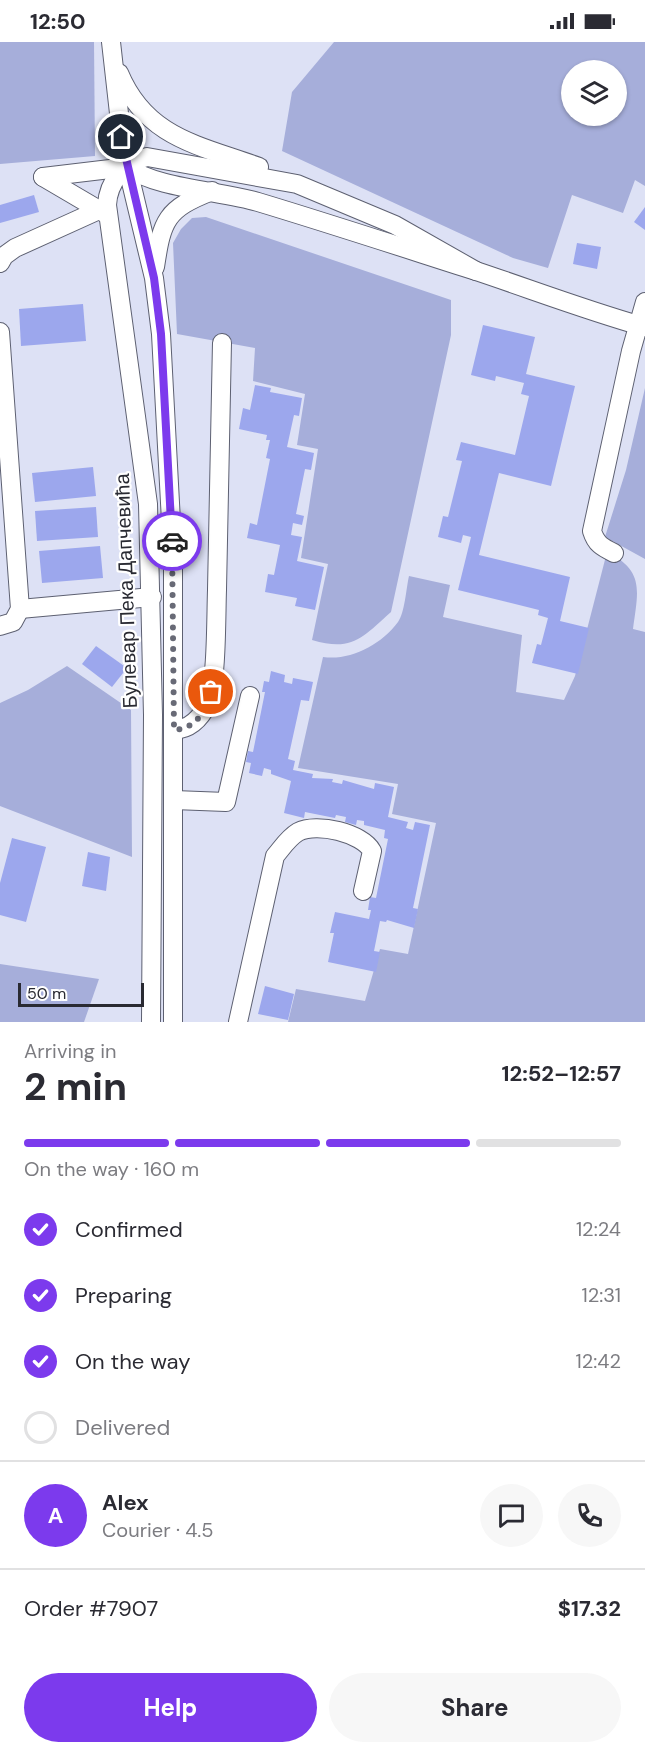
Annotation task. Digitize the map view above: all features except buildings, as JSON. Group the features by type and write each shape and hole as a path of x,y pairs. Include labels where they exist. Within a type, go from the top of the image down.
{"street":[{"path":"112,50 127,167 154,278 161,334 173,559 173,1022"},
{"path":"112,50 127,91 137,107 155,123 186,140 395,225 476,271"},
{"path":"104,213 43,177 127,167 139,159 155,157 297,184"},
{"path":"127,167 149,179 213,191 294,213 476,271 592,313 641,326"},
{"name":"Булевар Пека Дапчевића","path":"127,167 114,181 104,213 148,504 152,597 151,1022"},
{"path":"154,278 159,243 166,219 179,205 213,191"},
{"path":"0,263 4,256 15,248 104,213"},
{"path":"614,553 601,547 595,541 592,531 645,302"},
{"path":"0,332 20,609 13,622 0,626"},
{"path":"174,730 183,729 196,721 205,709 211,692 216,638 222,342"},
{"path":"20,609 152,597"},
{"path":"174,800 226,802 250,696"},
{"path":"238,1022 274,856 300,831 329,830 360,837 367,842 372,851 363,891"}],"shaded area":[{"path":"0,42 94,42 95,156 0,164"},
{"path":"334,42 645,42 645,186 635,180 623,213 572,195 548,268 513,258 282,151 292,92"},
{"path":"206,217 451,300 451,335 391,612 356,640 337,644 312,640 328,564 301,558 318,449 297,445 305,394 253,381 255,348 177,334 173,243 181,229 192,218"},
{"path":"645,388 645,559 605,537 626,470"},
{"path":"607,552 619,559 633,575 637,593 633,629 645,632 645,1022 288,1022 296,989 365,1001 380,949 408,954 436,823 392,814 398,784 298,768 323,657 333,658 354,654 383,638 398,622 409,576 450,585 443,617 522,635 516,692 564,700 575,676"},
{"path":"67,666 131,710 132,857 0,806 0,703 28,690"},
{"path":"0,964 99,979 84,1022 0,1022"}],"way so far":[{"path":"172,541 174,730 183,729 196,721 205,709 211,692"}],"route":[{"path":"121,137 154,278 161,334 172,541"}]}
